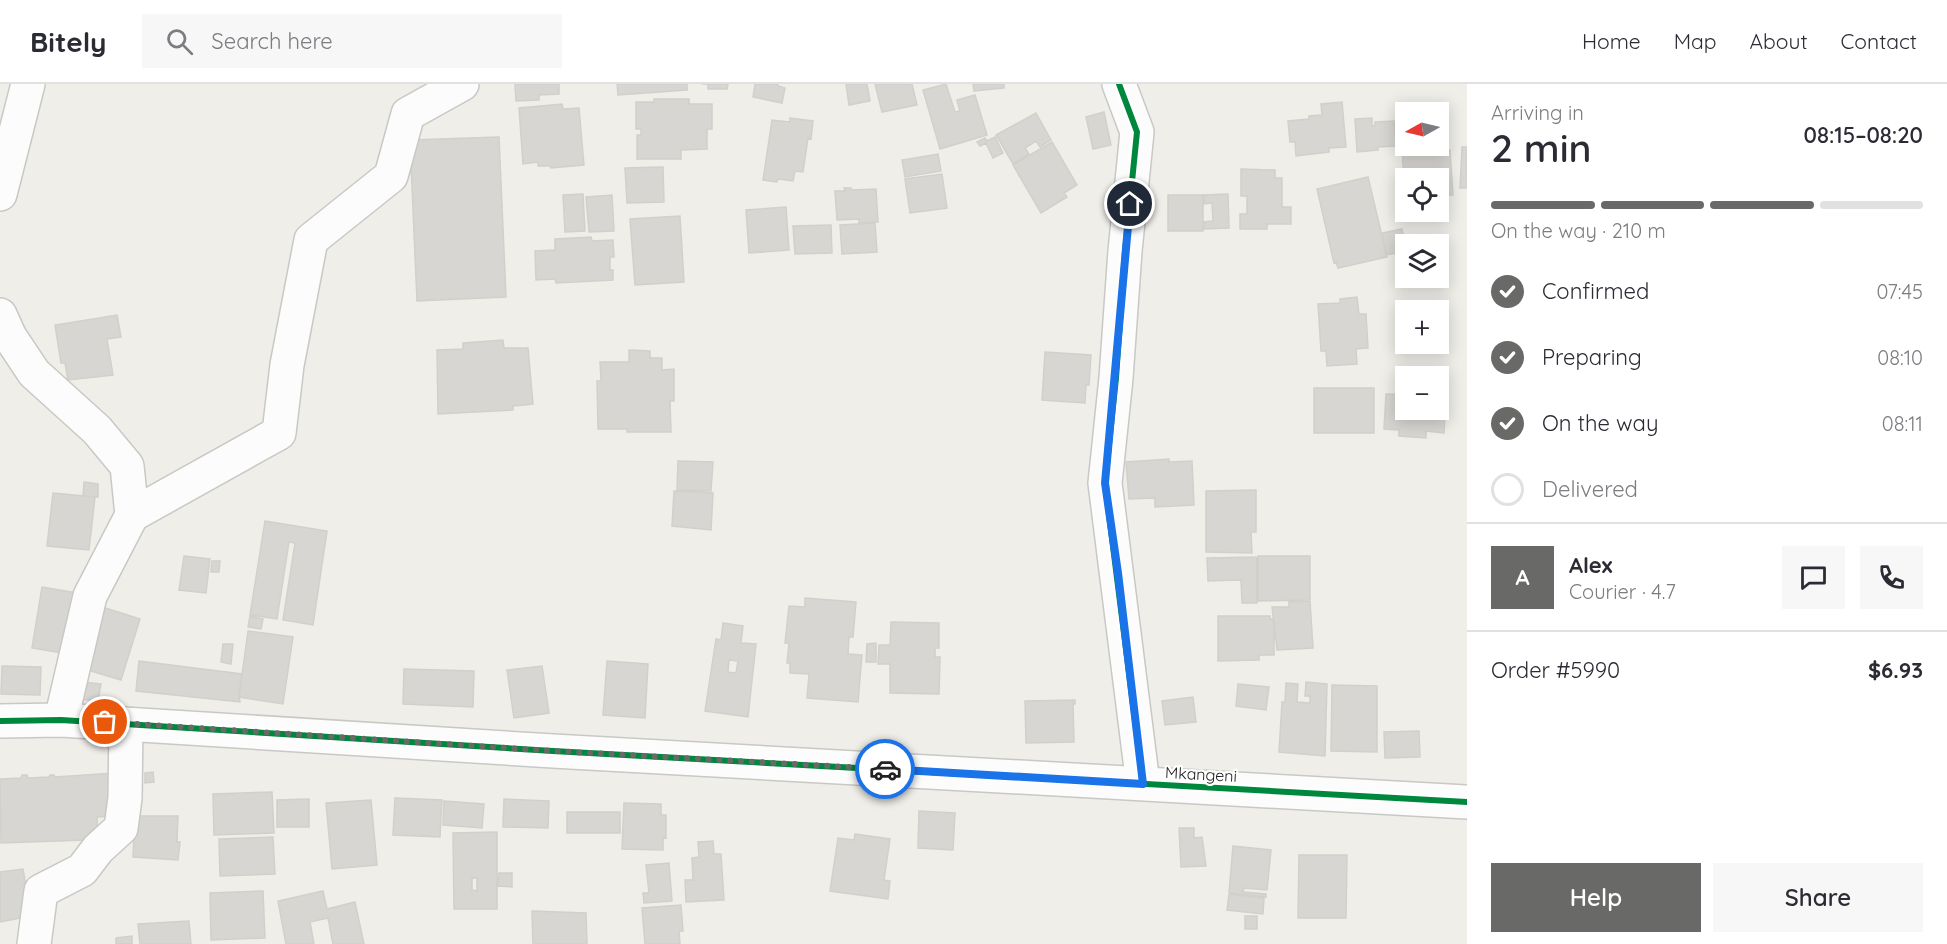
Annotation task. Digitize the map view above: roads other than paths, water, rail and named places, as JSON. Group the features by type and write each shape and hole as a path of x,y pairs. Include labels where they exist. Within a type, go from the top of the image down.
{"street":[{"path":"2,177 28,84"},
{"path":"132,515 279,433 287,365 311,240 391,176 408,114 462,84"},
{"path":"1119,84 1137,132 1105,483 1143,784"},
{"path":"0,315 10,337 34,373 97,430 127,466 132,515 90,596 62,720"},
{"name":"Mkangeni","path":"0,721 62,720 565,752 1467,802"},
{"path":"34,944 41,891 82,870 98,849 121,828 125,798 126,724"}]}
